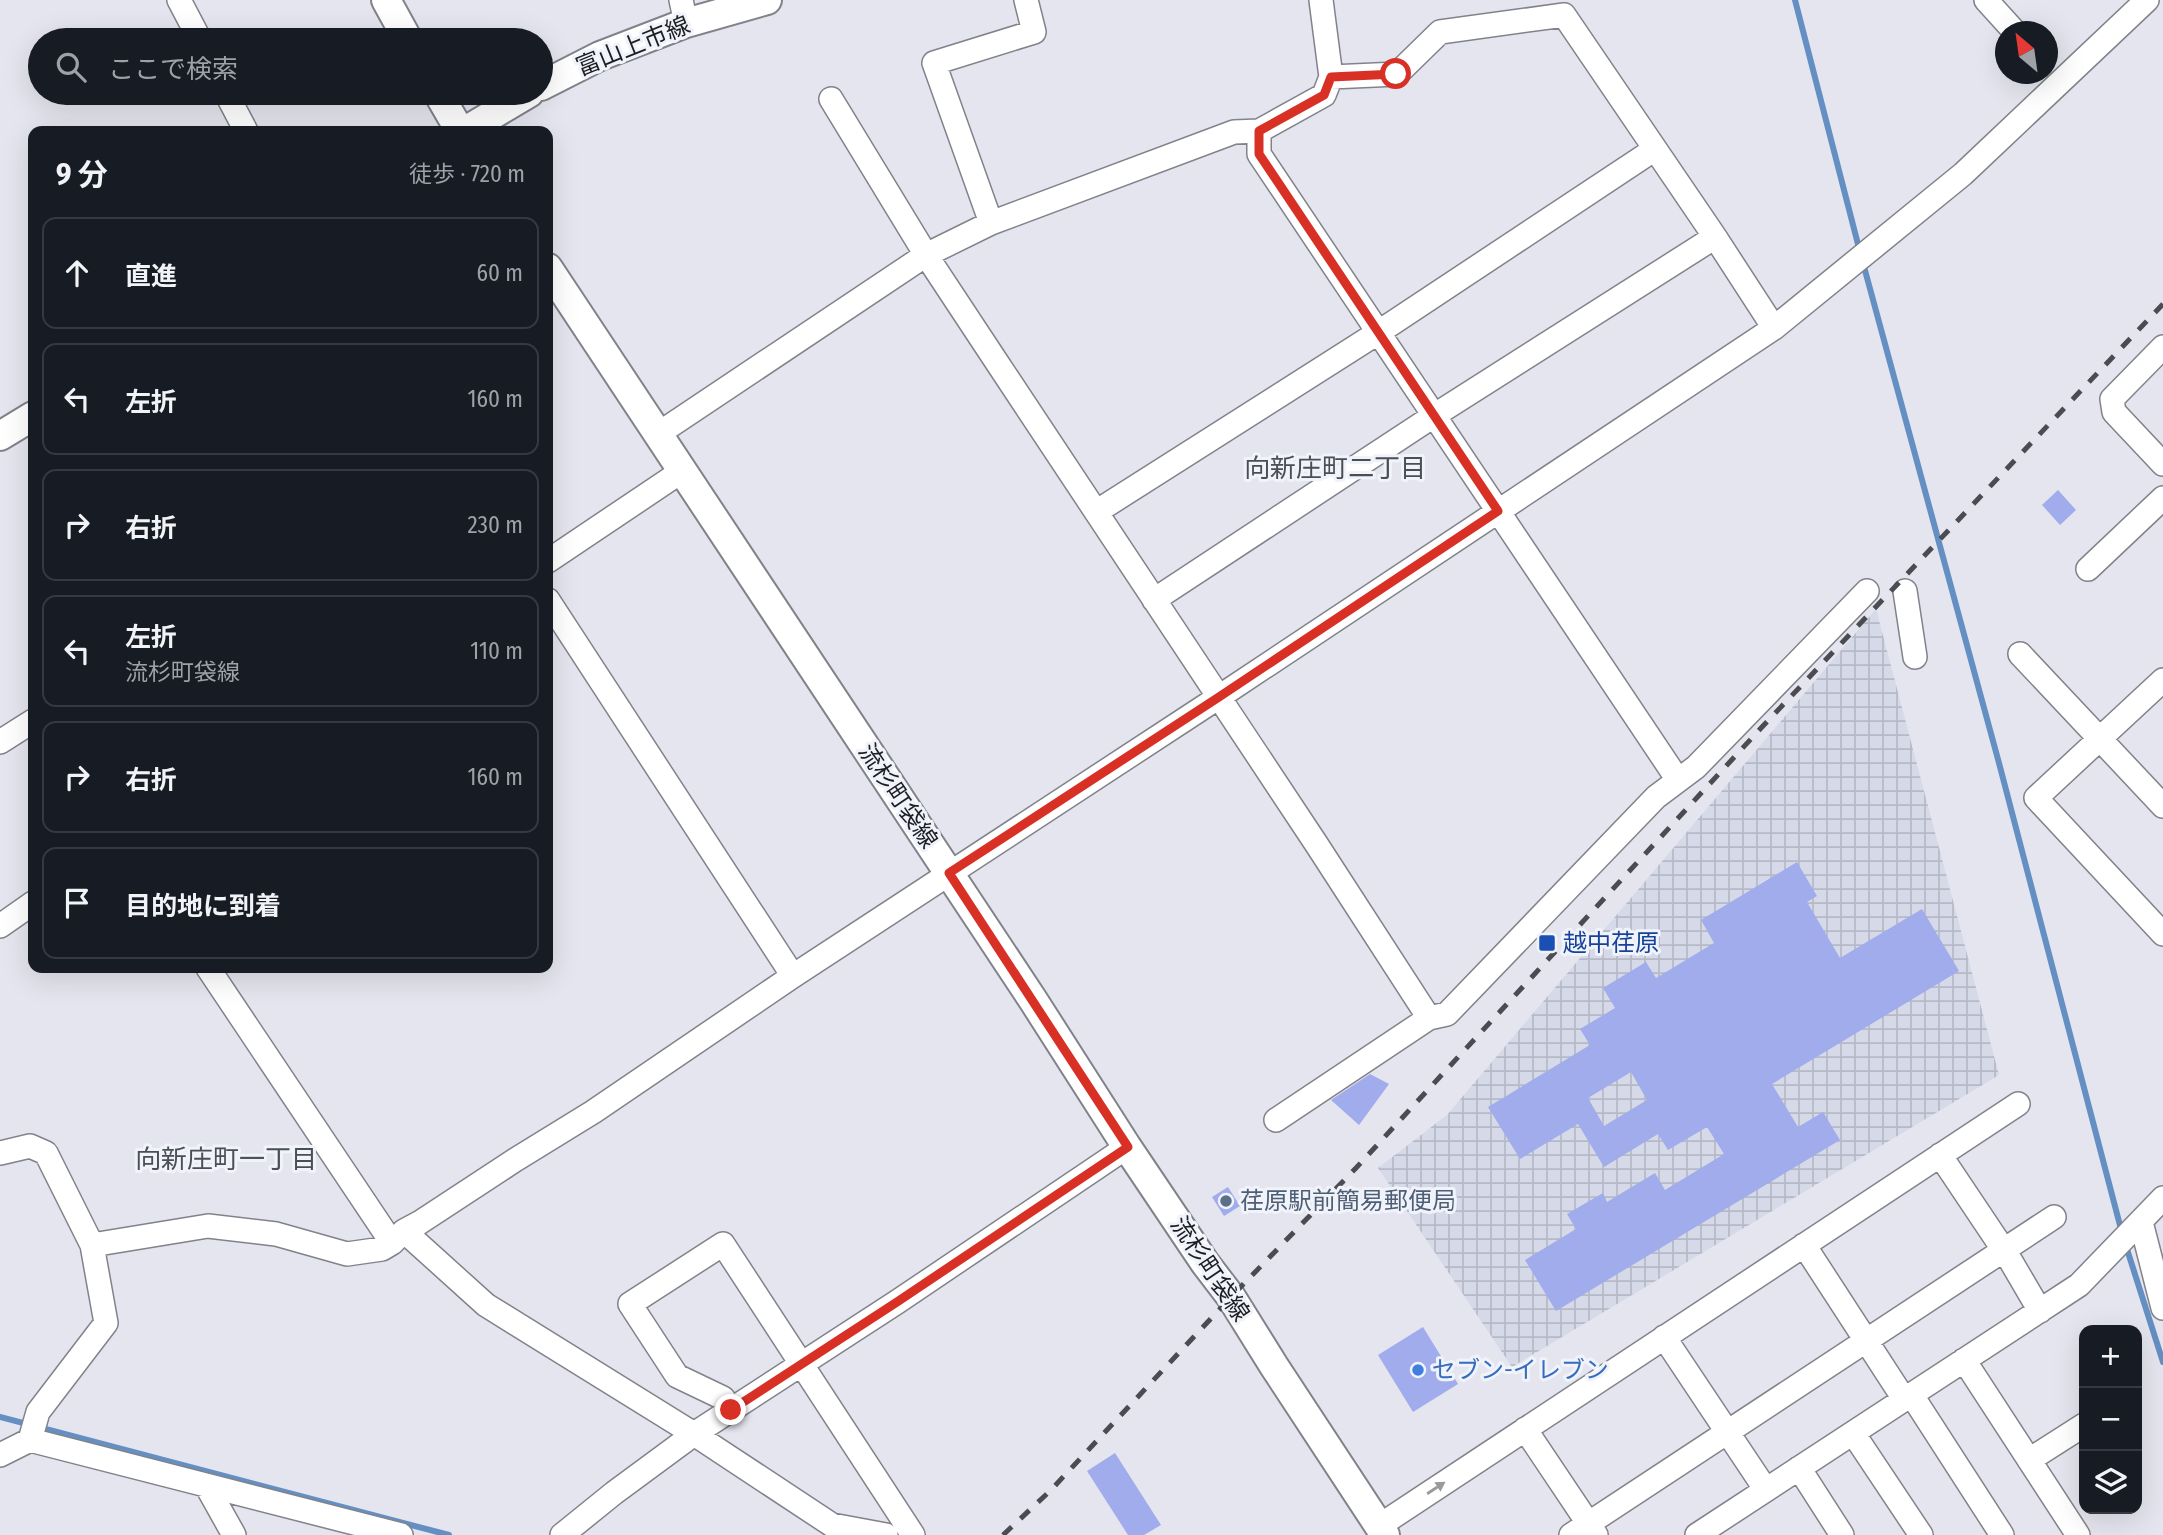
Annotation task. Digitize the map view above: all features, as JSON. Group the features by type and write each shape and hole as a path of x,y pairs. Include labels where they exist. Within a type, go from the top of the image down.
{"main road":[{"path":"386,0 401,28"},
{"name":"富山上市線","path":"553,80 683,12 767,0"},
{"path":"445,105 457,126"},
{"path":"473,126 509,105"},
{"name":"流杉町袋線","path":"553,276 1128,1147 1205,1263 1231,1297 1382,1530"},
{"path":"0,436 28,421"}],"street":[{"path":"179,0 194,28"},
{"path":"991,223 934,64 1034,32 1026,0"},
{"path":"658,434 926,255 991,223 1234,132 1259,131 1324,95 1331,77 1321,0"},
{"path":"1986,0 2005,21"},
{"path":"2058,70 2147,0"},
{"path":"1331,77 1396,74 1440,32 1564,15 1774,328"},
{"path":"93,1245 208,1226 276,1234 348,1254 382,1249 515,1160 593,1112 793,976 1774,328 1963,174 2044,84"},
{"path":"831,99 926,255 1429,1018"},
{"path":"232,105 243,126"},
{"path":"1259,131 1259,154 1678,780"},
{"path":"1096,512 1379,332 1655,149"},
{"path":"1154,600 1435,415 1715,237"},
{"path":"2163,347 2112,399 2113,412 2163,464"},
{"path":"553,558 682,471"},
{"path":"2088,569 2163,498"},
{"path":"1276,1120 1429,1018 1447,1014 1656,796 1696,767 1867,591"},
{"path":"1905,591 1915,657"},
{"path":"553,608 793,976"},
{"path":"2020,654 2163,806"},
{"path":"2163,680 2036,798 2163,934"},
{"path":"0,742 28,724"},
{"path":"0,926 28,907"},
{"path":"212,973 398,1237 486,1305 694,1434 832,1525 886,1535"},
{"path":"1382,1530 1525,1429 2018,1104"},
{"path":"0,1153 30,1146 47,1153 93,1245 106,1323 38,1412 30,1440"},
{"path":"562,1535 694,1434 1128,1147"},
{"path":"1940,1155 2040,1311"},
{"path":"1697,1535 2079,1285 2163,1198"},
{"path":"1525,1429 1586,1531 1727,1433 2054,1217"},
{"path":"2141,1223 2163,1308"},
{"path":"731,1410 723,1398 677,1376 630,1304 723,1244 914,1535"},
{"path":"1804,1245 1866,1341 1908,1397 2002,1535"},
{"path":"1664,1337 1766,1490"},
{"path":"1964,1360 2078,1535"},
{"path":"2029,1460 2079,1427"},
{"path":"1853,1433 1921,1535"},
{"path":"0,1455 30,1440 399,1535"},
{"path":"1799,1468 1842,1535"},
{"path":"206,1485 234,1535"}],"shaded area":[{"path":"1876,609 1999,1075 1512,1367 1378,1168 1447,1115"}],"building":[{"path":"2058,490 2076,510 2060,525 2042,505"},
{"path":"1797,862 1817,896 1807,902 1840,958 1922,909 1959,971 1772,1084 1798,1127 1823,1112 1840,1140 1556,1311 1525,1260 1576,1229 1567,1214 1603,1193 1607,1202 1655,1173 1665,1190 1724,1154 1707,1127 1668,1150 1658,1134 1604,1167 1578,1124 1520,1159 1488,1107 1590,1045 1580,1029 1615,1008 1603,988 1646,962 1656,978 1714,943 1701,920","holes":["1631,1072 1647,1100 1604,1126 1588,1098"]},
{"path":"1370,1074 1389,1084 1359,1125 1331,1100"},
{"path":"1228,1187 1240,1206 1224,1216 1212,1197"},
{"name":"セブン-イレブン","path":"1423,1327 1458,1384 1413,1412 1378,1355"},
{"path":"1115,1453 1161,1525 1144,1535 1128,1535 1087,1471"}],"waterway":[{"path":"1795,0 1860,252"},
{"path":"1863,263 1999,763 2122,1233"},
{"path":"2125,1243 2163,1362"},
{"path":"0,1417 449,1535"}],"railway":[{"path":"1003,1535 1050,1491 1356,1168 1762,727 2163,304"}],"place":[{"name":"越中荏原","path":"1547,943"},
{"name":"荏原駅前簡易郵便局","path":"1226,1201"},
{"name":"セブン-イレブン","path":"1418,1370"}],"district":[{"name":"向新庄町二丁目","path":"1335,468"},
{"name":"向新庄町一丁目","path":"226,1159"}],"route":[{"path":"731,1410 1128,1147 949,873 1498,511 1259,154 1259,131 1324,95 1331,77 1396,74"}]}
